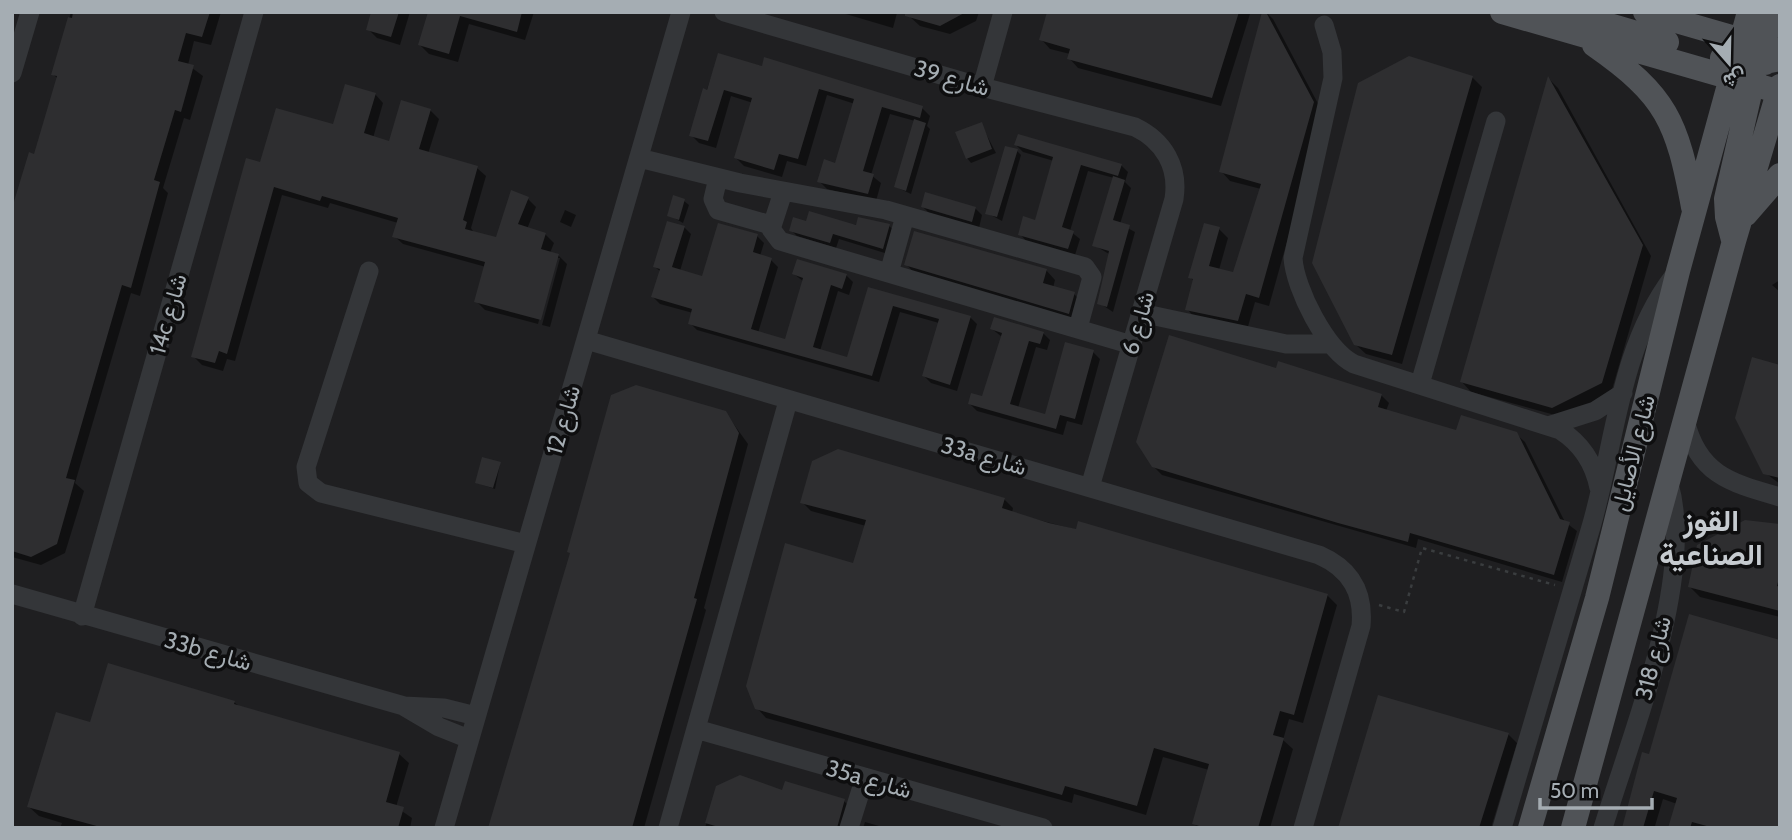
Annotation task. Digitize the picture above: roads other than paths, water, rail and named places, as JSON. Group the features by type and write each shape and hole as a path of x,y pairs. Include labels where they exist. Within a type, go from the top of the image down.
{"main road":[{"path":"1645,12 1763,69"},
{"name":"شارع الأصايل","path":"1573,828 1737,232 1763,69 1749,12"},
{"path":"1763,69 1773,12"},
{"path":"1513,16 1572,14 1763,69"},
{"path":"1513,16 1579,35 1763,69"},
{"path":"1579,35 1635,75 1666,111 1679,141 1694,213"},
{"name":"شارع الأصايل","path":"1530,828 1597,598 1694,213 1763,69"},
{"path":"1737,232 1780,176"}],"street":[{"path":"12,73 30,12"},
{"name":"14c شارع","path":"82,616 254,12"},
{"name":"شارع 12","path":"444,828 681,12"},
{"name":"شارع 39","path":"724,12 982,88 1135,127 1158,143 1169,159"},
{"path":"982,88 1003,12"},
{"path":"1324,25 1332,52 1333,78 1293,258 1299,285 1330,344 1354,364 1551,425 1569,435 1584,450 1594,468 1599,488"},
{"path":"1420,384 1496,121"},
{"path":"639,158 718,178 905,216 1088,268 1093,276 1078,328"},
{"name":"شارع 6","path":"1090,487 1174,200 1175,179 1169,159"},
{"path":"718,178 713,199 718,210 771,225"},
{"path":"783,192 771,225 771,233 780,241 1132,345"},
{"path":"889,273 905,216"},
{"path":"369,271 306,467 308,483 321,493 526,544"},
{"path":"1502,828 1591,526 1623,393 1643,327 1678,271"},
{"path":"1141,313 1286,344 1330,344"},
{"name":"33a شارع","path":"586,340 1090,487 1329,560 1347,573 1362,600 1358,638 1307,827"},
{"path":"1551,425 1584,416 1623,393"},
{"path":"668,828 788,401"},
{"path":"1685,420 1696,452 1720,476 1735,484 1780,497"},
{"name":"شارع 318","path":"1604,828 1645,693 1673,573 1678,535 1669,484"},
{"name":"33b شارع","path":"12,594 404,706 444,708 475,716"},
{"name":"33b شارع","path":"404,706 439,727 469,739"},
{"name":"35a شارع","path":"696,729 1043,828"},
{"path":"849,828 865,777"}],"district":[{"name":"القوز الصناعية","path":"1711,537"}]}
